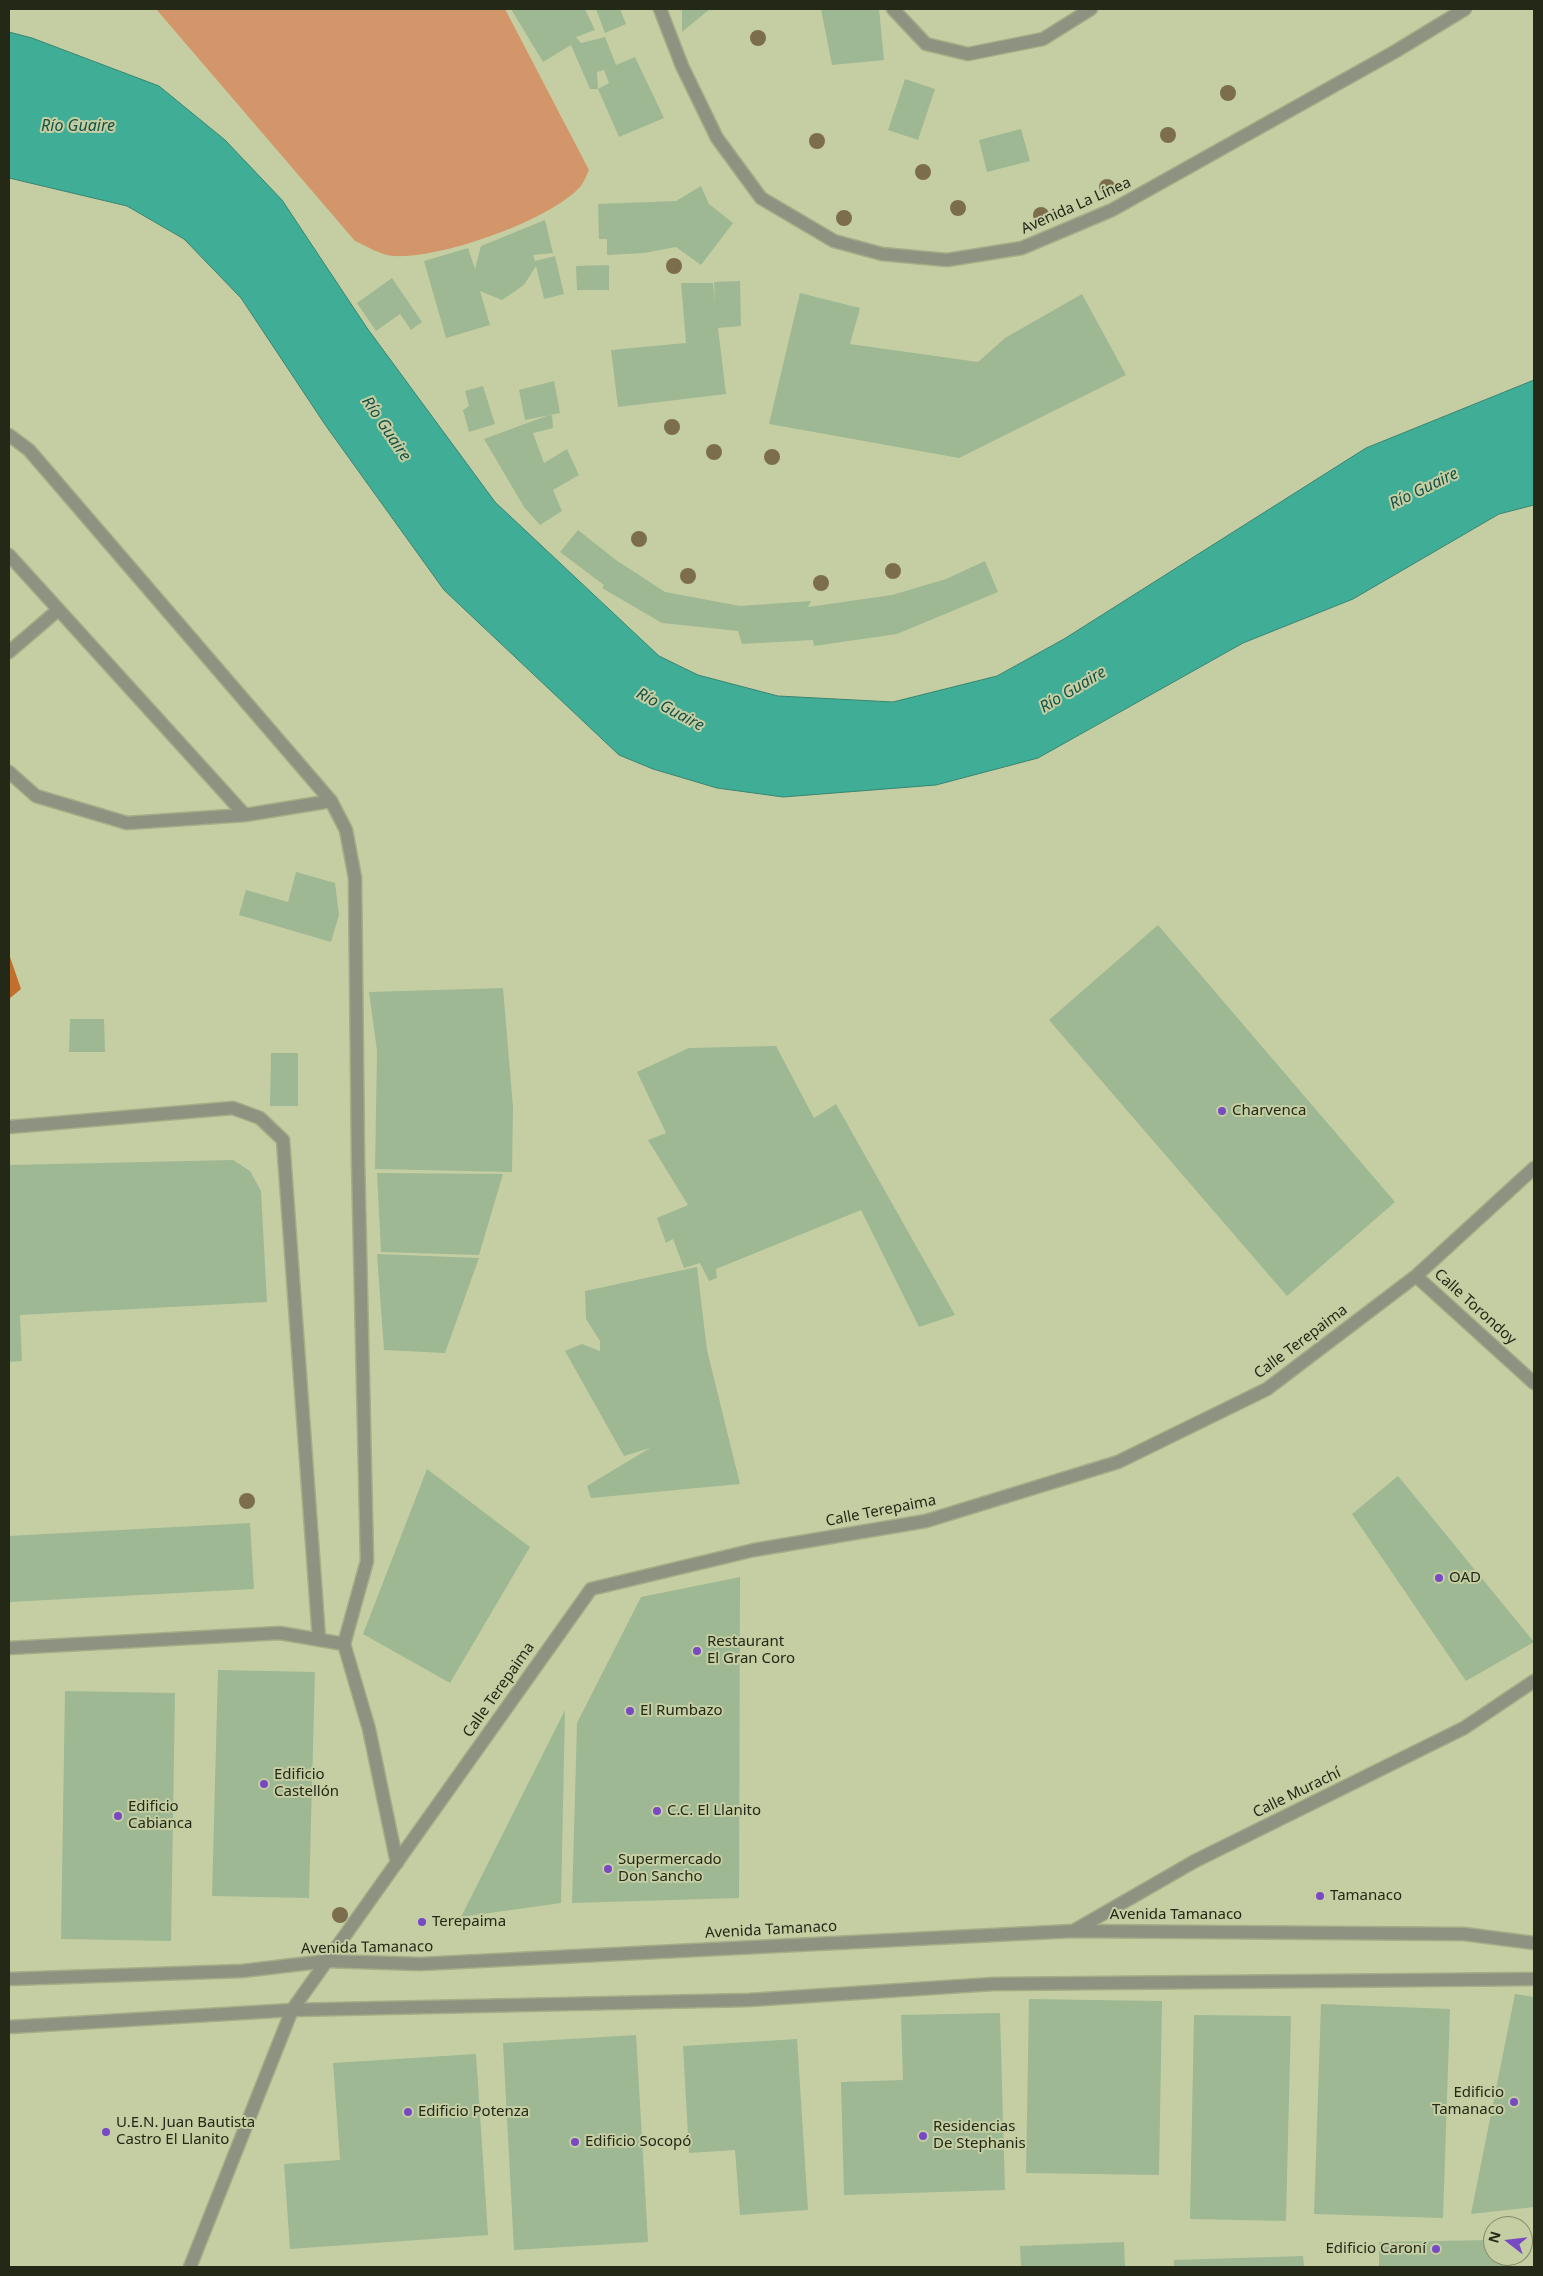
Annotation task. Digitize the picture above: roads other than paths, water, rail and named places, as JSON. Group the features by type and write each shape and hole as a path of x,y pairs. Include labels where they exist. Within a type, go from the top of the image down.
{"street":[{"name":"Avenida La Línea","path":"660,9 682,66 718,138 761,198 834,241 882,254 947,260 1022,248 1112,210 1396,51 1465,9"},
{"path":"893,9 926,44 968,54 1043,39 1091,9"},
{"path":"9,435 29,450 331,801 346,830 355,878 358,1169 367,1560 344,1644 370,1729 397,1863"},
{"path":"9,555 245,814"},
{"path":"9,652 58,610"},
{"path":"9,772 36,796 127,823 245,814 331,801"},
{"path":"9,1126 233,1108 260,1118 283,1140 319,1639"},
{"name":"Calle Terepaima","path":"190,2267 292,2010 590,1589 754,1550 926,1522 1118,1462 1267,1389 1416,1276 1534,1168"},
{"name":"Calle Torondoy","path":"1416,1276 1534,1383"},
{"path":"9,1648 280,1633 344,1644"},
{"name":"Calle Murachí","path":"1073,1931 1195,1861 1464,1728 1534,1681"},
{"name":"Avenida Tamanaco","path":"9,1979 242,1970 327,1961 430,1963 1073,1931 1464,1934 1534,1943"},
{"path":"9,2027 292,2010 749,2000 993,1984 1534,1979"}],"water":[{"name":"Río Guaire","path":"9,32 32,38 159,86 225,140 282,200 367,328 495,502 659,656 698,675 778,696 893,702 997,676 1064,639 1366,448 1534,380 1534,505 1499,514 1353,599 1243,643 1038,758 936,785 783,797 717,788 653,769 619,755 444,590 326,426 241,298 184,239 127,206 9,178"}],"place":[{"name":"Charvenca","path":"1222,1111"},
{"name":"OAD","path":"1439,1578"},
{"name":"Restaurant El Gran Coro","path":"697,1651"},
{"name":"El Rumbazo","path":"630,1711"},
{"name":"Edificio Castellón","path":"264,1784"},
{"name":"C.C. El Llanito","path":"657,1811"},
{"name":"Edificio Cabianca","path":"118,1816"},
{"name":"Supermercado Don Sancho","path":"608,1869"},
{"name":"Tamanaco","path":"1320,1896"},
{"name":"Terepaima","path":"422,1922"},
{"name":"Edificio Tamanaco","path":"1514,2102"},
{"name":"Edificio Potenza","path":"408,2112"},
{"name":"U.E.N. Juan Bautista Castro El Llanito","path":"106,2132"},
{"name":"Residencias De Stephanis","path":"923,2136"},
{"name":"Edificio Socopó","path":"575,2142"},
{"name":"Edificio Caroní","path":"1436,2249"}]}
